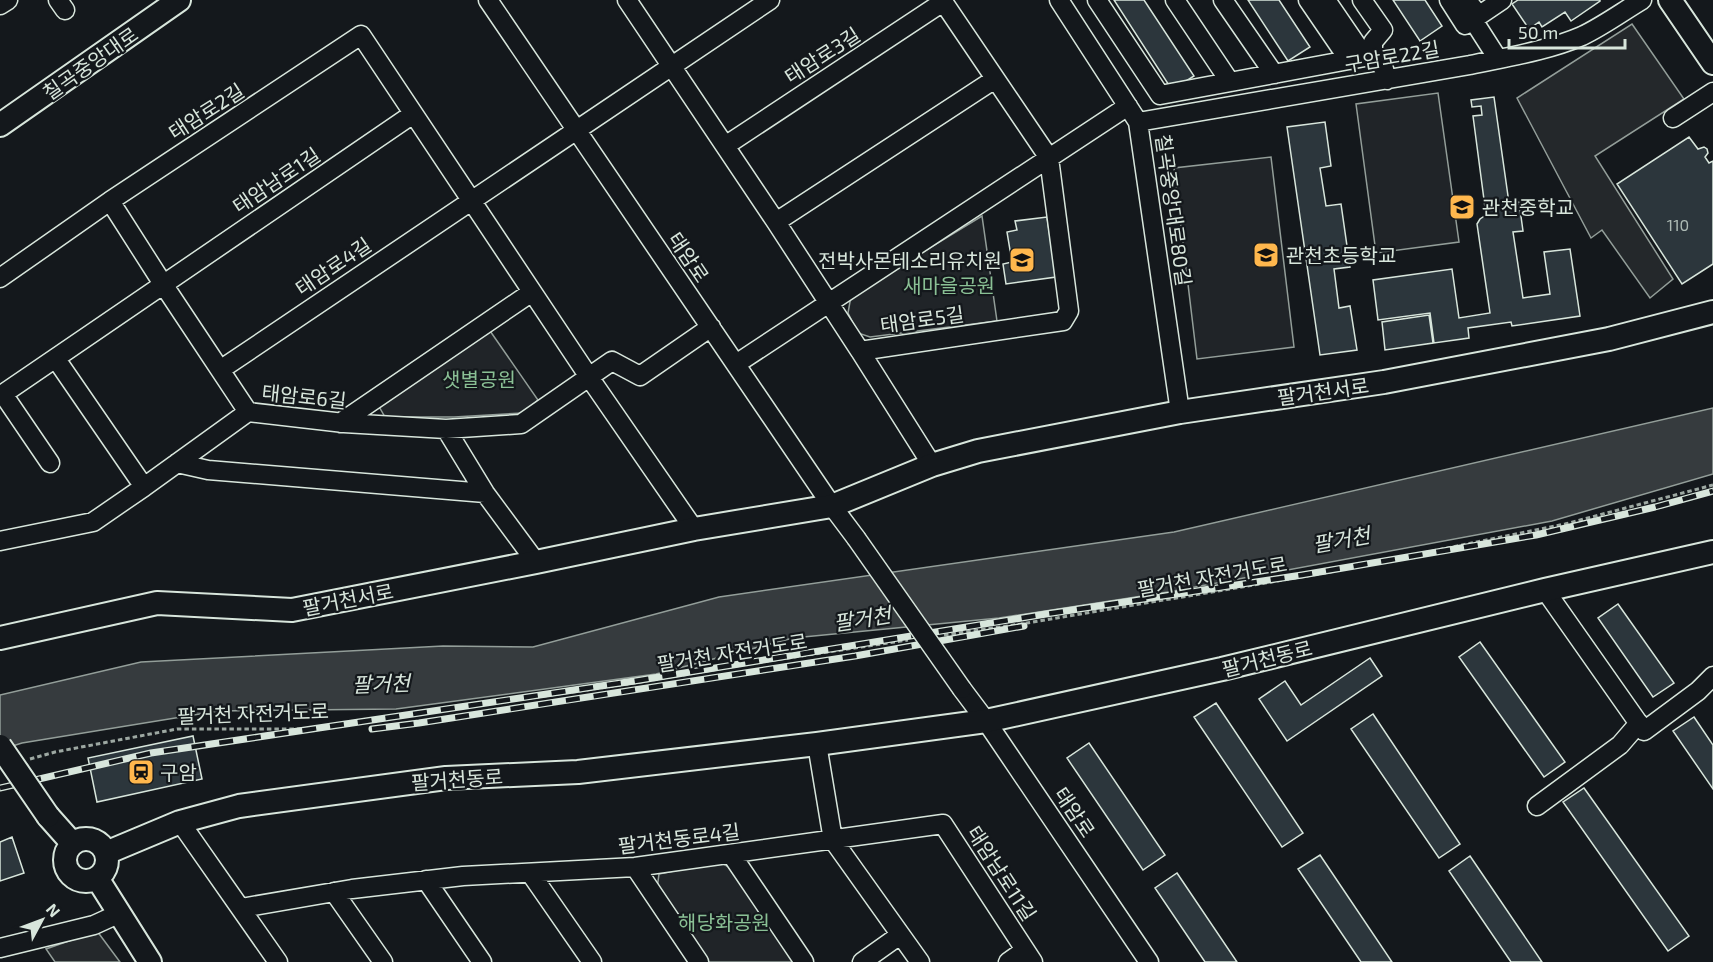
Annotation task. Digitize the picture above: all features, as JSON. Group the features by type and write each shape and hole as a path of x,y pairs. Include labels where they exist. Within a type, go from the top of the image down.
{"main road":[{"name":"칠곡중앙대로","path":"0,125 179,0"},
{"path":"1670,0 1713,63"},
{"name":"팔거천서로","path":"0,638 157,603 292,610 694,529 832,506 932,465 978,451 1180,412 1395,380 1609,339 1713,312"},
{"name":"팔거천동로","path":"106,853 180,822 239,806 446,778 578,772 817,744 986,720 1222,669 1545,590 1713,552"},
{"path":"0,746 48,816 72,843"},
{"path":"79,839 94,839 100,843 106,853 108,862 106,868 97,878 90,881 83,881 71,875 65,862 65,855 72,843 79,839"},
{"path":"97,878 150,962"}],"street":[{"path":"0,5 8,0"},
{"name":"태암로","path":"488,0 832,506 986,720 1149,962"},
{"path":"627,0 726,146"},
{"path":"575,130 770,0"},
{"name":"칠곡중앙대로80길","path":"1059,0 1138,122 1180,412"},
{"path":"1097,0 1160,95 1362,57 1383,30 1362,0"},
{"path":"1175,0 1230,82"},
{"path":"1223,0 1274,74"},
{"path":"1308,0 1362,57 1384,69 1387,80"},
{"path":"1326,0 1362,57"},
{"path":"1449,0 1466,25 1502,0"},
{"path":"1467,0 1473,8 1473,20 1498,59"},
{"name":"구암로22길","path":"1138,122 1498,59 1559,44 1581,36 1642,0"},
{"name":"태암로3길","path":"726,146 943,1 967,38"},
{"name":"태암로2길","path":"0,278 110,201 361,35 413,114"},
{"name":"태암로5길","path":"726,146 860,351 1063,321 1069,311 1049,158 967,38"},
{"path":"776,222 995,79"},
{"path":"1674,117 1713,92"},
{"path":"736,364 1128,106"},
{"path":"413,114 694,529"},
{"name":"태암남로1길","path":"50,463 2,395 413,114"},
{"name":"태암로4길","path":"220,370 575,130"},
{"path":"110,201 248,412"},
{"path":"340,423 532,292"},
{"name":"태암로6길","path":"0,542 93,522 248,412 340,423 446,429 521,424 612,361 640,376 711,327"},
{"path":"860,351 932,465"},
{"path":"56,359 144,487"},
{"path":"446,429 485,493 536,562"},
{"path":"177,463 208,470 485,493"},
{"path":"1545,590 1644,731 1698,692 1713,676"},
{"path":"1537,806 1620,745 1639,723"},
{"path":"817,744 832,840 920,962"},
{"path":"180,822 278,962"},
{"name":"태암남로11길","path":"832,840 943,824 1029,956 1008,962"},
{"name":"팔거천동로4길","path":"241,908 334,892 426,880 635,867 832,840"},
{"path":"731,854 804,962"},
{"path":"635,867 699,962"},
{"path":"531,874 592,962"},
{"path":"426,880 482,962"},
{"path":"334,892 383,962"},
{"path":"0,948 94,925 118,914"},
{"path":"862,962 900,934"}],"path":[{"name":"팔거천 자전거도로","path":"938,636 1325,573 1565,524 1713,485"},
{"name":"팔거천 자전거도로","path":"22,762 55,752 177,729 309,729 914,639"}],"green space":[{"path":"1438,93 1459,242 1376,253 1356,104"},
{"path":"1271,157 1294,347 1197,359 1174,168"},
{"name":"새마을공원","path":"982,216 997,321 870,337 858,333 848,313 851,296"},
{"name":"샛별공원","path":"488,328 538,400 523,413 454,417 385,417 377,403"},
{"name":"해당화공원","path":"719,862 731,868 797,962 708,962 657,889 659,874"}],"shaded area":[{"path":"1632,24 1684,99 1595,156 1673,279 1650,298 1602,230 1591,238 1517,98"},
{"path":"97,931 120,962 55,962 46,949"}],"water":[{"name":"팔거천","path":"1713,408 1713,474 1552,521 1168,592 999,618 793,638 656,674 396,709 218,711 22,743 0,750 0,695 141,662 443,646 533,647 719,597 1174,532"}],"building":[{"path":"1114,0 1144,0 1194,76 1172,90"},
{"path":"1248,0 1279,0 1310,47 1288,61"},
{"path":"1393,0 1425,0 1442,26 1420,41"},
{"path":"1518,0 1600,1 1571,21 1565,12 1542,27 1539,22 1529,29 1512,4"},
{"path":"1494,97 1509,203 1519,202 1523,231 1513,232 1523,298 1550,294 1544,252 1570,249 1580,316 1512,326 1511,322 1468,328 1469,338 1434,343 1430,313 1378,320 1373,280 1452,269 1459,318 1490,313 1477,224 1486,215 1473,116 1482,115 1481,106 1472,107 1471,100"},
{"path":"1325,122 1331,166 1320,168 1326,206 1341,204 1350,267 1334,269 1339,308 1350,306 1357,350 1320,355 1287,127"},
{"path":"1689,137 1698,149 1704,147 1707,149 1708,153 1705,157 1709,163 1713,161 1713,264 1682,284 1617,184"},
{"path":"1047,217 1056,277 1006,284 1003,264 1012,262 1007,232 1017,230 1015,221"},
{"path":"1429,315 1433,343 1385,350 1382,322"},
{"path":"1618,604 1674,683 1653,697 1598,618"},
{"path":"1480,642 1565,762 1544,777 1459,657"},
{"path":"1370,658 1382,676 1287,741 1259,699 1285,681 1301,705"},
{"path":"1216,703 1303,833 1282,847 1194,717"},
{"path":"1373,714 1460,844 1439,858 1351,729"},
{"path":"1694,717 1713,745 1713,789 1673,731"},
{"path":"193,736 202,779 97,802 88,758"},
{"path":"1089,743 1165,855 1143,870 1067,758"},
{"path":"1584,788 1689,936 1668,951 1563,802"},
{"path":"12,837 24,873 0,881 0,842"},
{"path":"1320,855 1392,962 1361,962 1298,869"},
{"path":"1470,856 1542,962 1511,962 1449,871"},
{"path":"1177,873 1237,962 1205,962 1155,888"}],"railway":[{"path":"0,788 151,753 641,680 1302,575 1536,535 1713,491"},
{"path":"372,729 855,656 1024,626"}],"place":[{"name":"관천중학교","path":"1462,207"},
{"name":"관천초등학교","path":"1266,255"},
{"name":"전박사몬테소리유치원","path":"1022,260"},
{"name":"구암","path":"141,772"}]}
